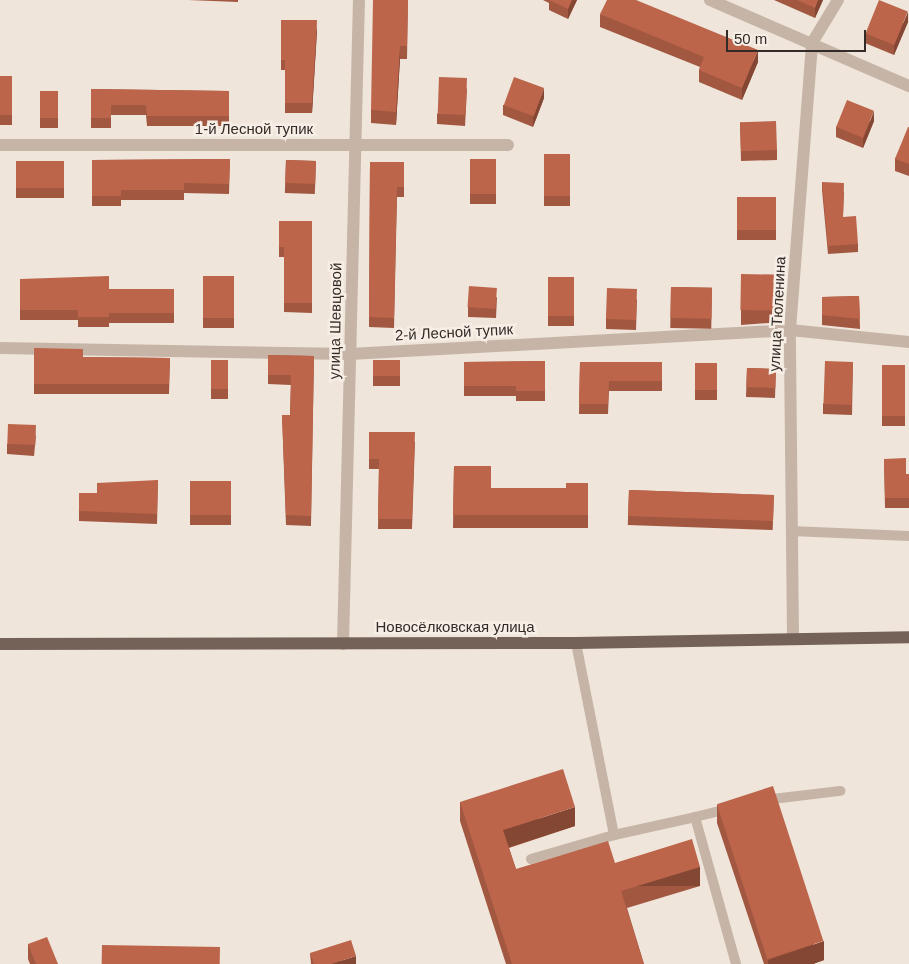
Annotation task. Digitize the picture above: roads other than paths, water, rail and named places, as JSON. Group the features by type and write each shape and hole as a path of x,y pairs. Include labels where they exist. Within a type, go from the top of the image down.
{"main road":[{"name":"Новосёлковская улица","path":"0,644 576,644 793,637 909,637"}],"street":[{"name":"улица Шевцовой","path":"343,644 358,0"},
{"path":"710,0 909,86"},
{"name":"улица Тюленина","path":"793,637 790,330 812,43 838,0"},
{"name":"1-й Лесной тупик","path":"0,145 508,145"},
{"name":"2-й Лесной тупик","path":"0,348 350,354 790,330 909,342"}],"lane":[{"path":"792,531 909,536"},
{"path":"576,644 614,836"},
{"path":"531,859 614,836 745,804 840,791"},
{"path":"695,817 736,964"}]}
